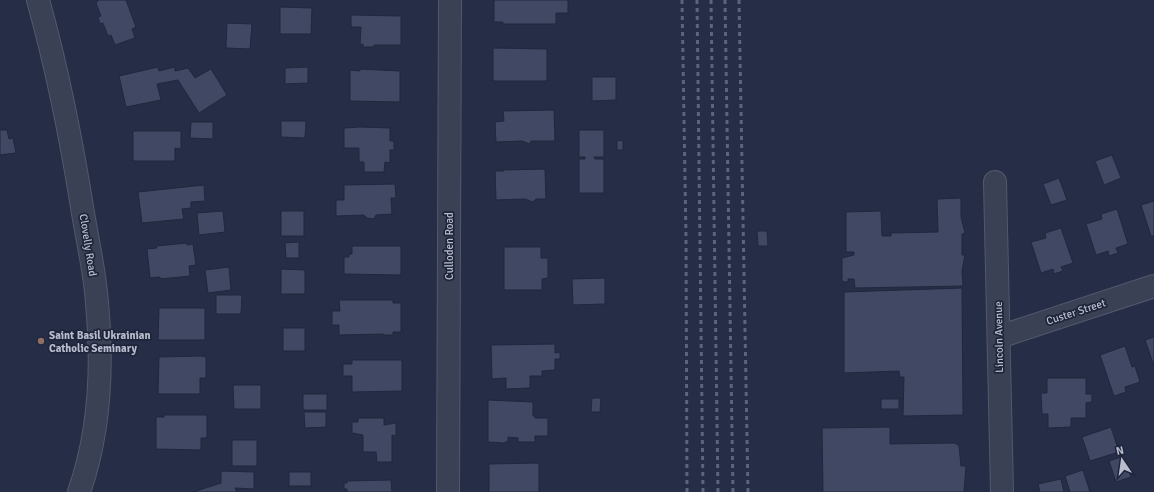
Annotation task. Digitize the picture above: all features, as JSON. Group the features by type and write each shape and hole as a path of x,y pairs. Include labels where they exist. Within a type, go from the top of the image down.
{"street":[{"name":"Clovelly Road","path":"38,0 48,38 76,170 97,302 100,365 96,419 79,492"},
{"name":"Culloden Road","path":"448,492 450,0"},
{"name":"Lincoln Avenue","path":"996,182 1002,492"},
{"name":"Custer Street","path":"999,337 1154,286"}],"building":[{"path":"99,0 126,0 136,27 132,29 135,38 115,45 111,35 108,36 103,23 100,24 98,17 101,16 96,3"},
{"path":"494,0 568,0 568,13 556,13 556,24 503,24 503,22 494,22"},
{"path":"280,7 312,8 311,34 280,34"},
{"path":"351,15 401,16 401,45 374,45 374,47 363,47 363,44 360,45 361,27 351,27"},
{"path":"227,23 252,24 250,49 226,48"},
{"path":"493,48 547,49 547,81 493,81"},
{"path":"158,67 159,71 175,67 175,71 188,68 195,78 211,69 227,95 199,113 178,80 157,84 161,100 126,107 119,76"},
{"path":"308,67 308,83 285,84 285,68"},
{"path":"360,69 400,71 400,102 350,101 350,70 360,71"},
{"path":"592,77 616,77 616,100 592,101"},
{"path":"554,110 555,141 531,141 530,144 522,141 496,142 495,122 504,121 503,111"},
{"path":"281,121 306,121 305,138 281,137"},
{"path":"191,122 213,122 213,139 190,138"},
{"path":"344,128 390,128 390,141 394,141 394,150 390,150 390,163 385,162 384,172 364,172 364,162 359,162 359,148 344,148"},
{"path":"0,130 7,130 9,139 13,138 16,153 0,155"},
{"path":"579,130 604,130 604,157 594,157 595,159 604,159 604,193 579,193 579,159 585,159 585,157 579,157"},
{"path":"133,131 181,131 181,149 175,148 175,161 133,161"},
{"path":"623,140 623,150 617,150 617,141"},
{"path":"1112,155 1121,178 1104,185 1095,161"},
{"path":"545,169 546,199 536,199 533,202 525,199 496,200 495,171"},
{"path":"1059,178 1067,200 1051,205 1043,184"},
{"path":"395,184 396,198 391,198 392,214 376,215 374,219 367,218 364,215 336,216 336,200 344,200 344,185"},
{"path":"204,185 205,201 191,202 191,208 182,209 184,219 142,223 138,192"},
{"path":"961,198 961,217 965,233 962,234 962,255 965,255 962,271 963,286 855,288 854,279 848,279 848,282 844,282 842,280 842,258 854,255 854,252 846,252 846,212 881,211 882,236 891,236 891,233 938,232 937,199"},
{"path":"1154,201 1154,236 1151,236 1141,205"},
{"path":"1117,209 1128,244 1116,248 1118,253 1109,256 1108,251 1096,255 1086,224 1102,219 1101,214"},
{"path":"223,211 225,232 199,235 197,213"},
{"path":"281,211 304,211 304,236 281,236"},
{"path":"1061,228 1073,263 1061,267 1063,271 1054,274 1053,269 1041,273 1031,242 1046,238 1045,233"},
{"path":"757,231 767,231 768,246 758,246"},
{"path":"299,242 299,258 286,258 285,243"},
{"path":"187,243 187,245 193,244 196,265 189,266 190,276 160,279 160,277 150,278 147,249 157,248 156,246"},
{"path":"352,246 401,246 401,275 344,274 344,257 349,257 349,254 352,254"},
{"path":"504,247 541,247 541,258 548,258 548,278 542,279 542,290 504,290"},
{"path":"229,267 231,290 208,293 205,270"},
{"path":"281,269 305,270 305,294 281,294"},
{"path":"605,278 605,304 573,305 572,279"},
{"path":"962,288 963,415 903,416 904,377 900,377 899,371 844,373 844,292"},
{"path":"216,295 242,295 241,314 216,314"},
{"path":"339,300 393,300 393,303 401,303 401,332 393,332 393,335 339,335 339,325 332,325 332,311 340,311"},
{"path":"159,308 205,308 205,340 158,340"},
{"path":"283,328 305,328 305,351 283,351"},
{"path":"1154,337 1154,366 1145,340"},
{"path":"555,344 555,353 560,352 560,359 555,359 555,370 542,371 542,376 530,376 530,388 506,389 506,378 492,379 491,345"},
{"path":"1125,346 1132,367 1135,366 1140,382 1125,387 1126,392 1114,396 1100,355"},
{"path":"159,357 206,357 206,378 200,378 200,394 158,394"},
{"path":"352,360 402,360 402,391 352,392 352,376 343,376 343,364 352,364"},
{"path":"1047,378 1086,378 1086,394 1092,394 1092,402 1086,403 1086,418 1071,418 1071,427 1048,428 1048,414 1042,414 1041,393 1047,393"},
{"path":"233,385 261,385 261,409 234,409"},
{"path":"303,394 327,394 327,410 303,410"},
{"path":"592,398 601,398 600,412 591,412"},
{"path":"881,399 899,399 899,409 881,409"},
{"path":"488,400 533,402 533,416 535,416 535,418 548,418 548,436 535,436 535,442 518,442 518,438 508,437 508,441 504,443 488,442"},
{"path":"304,412 326,412 326,427 305,428"},
{"path":"164,415 207,415 207,438 201,438 201,450 156,449 156,417 164,417"},
{"path":"358,418 384,418 384,425 396,423 396,436 392,435 392,462 377,462 376,452 363,452 363,435 352,433 352,422 358,422"},
{"path":"890,427 890,444 955,443 959,446 961,466 966,466 964,492 823,492 822,428"},
{"path":"1111,427 1119,452 1090,461 1082,437"},
{"path":"232,440 257,440 257,466 232,466"},
{"path":"1124,456 1131,477 1116,482 1109,461"},
{"path":"539,463 539,492 489,492 489,464"},
{"path":"1083,470 1090,492 1070,492 1065,476"},
{"path":"221,471 254,472 254,489 235,488 237,492 193,492 221,483"},
{"path":"289,472 311,472 311,486 289,486"},
{"path":"1061,479 1064,492 1040,492 1038,484"},
{"path":"391,480 392,492 347,492 347,489 344,489 344,483 347,483 347,481"}],"railway":[{"path":"682,0 686,238 687,492"},
{"path":"697,0 703,492"},
{"path":"711,0 718,492"},
{"path":"725,0 733,492"},
{"path":"739,0 748,492"}],"place":[{"name":"Saint Basil Ukrainian Catholic Seminary","path":"41,341"}]}
